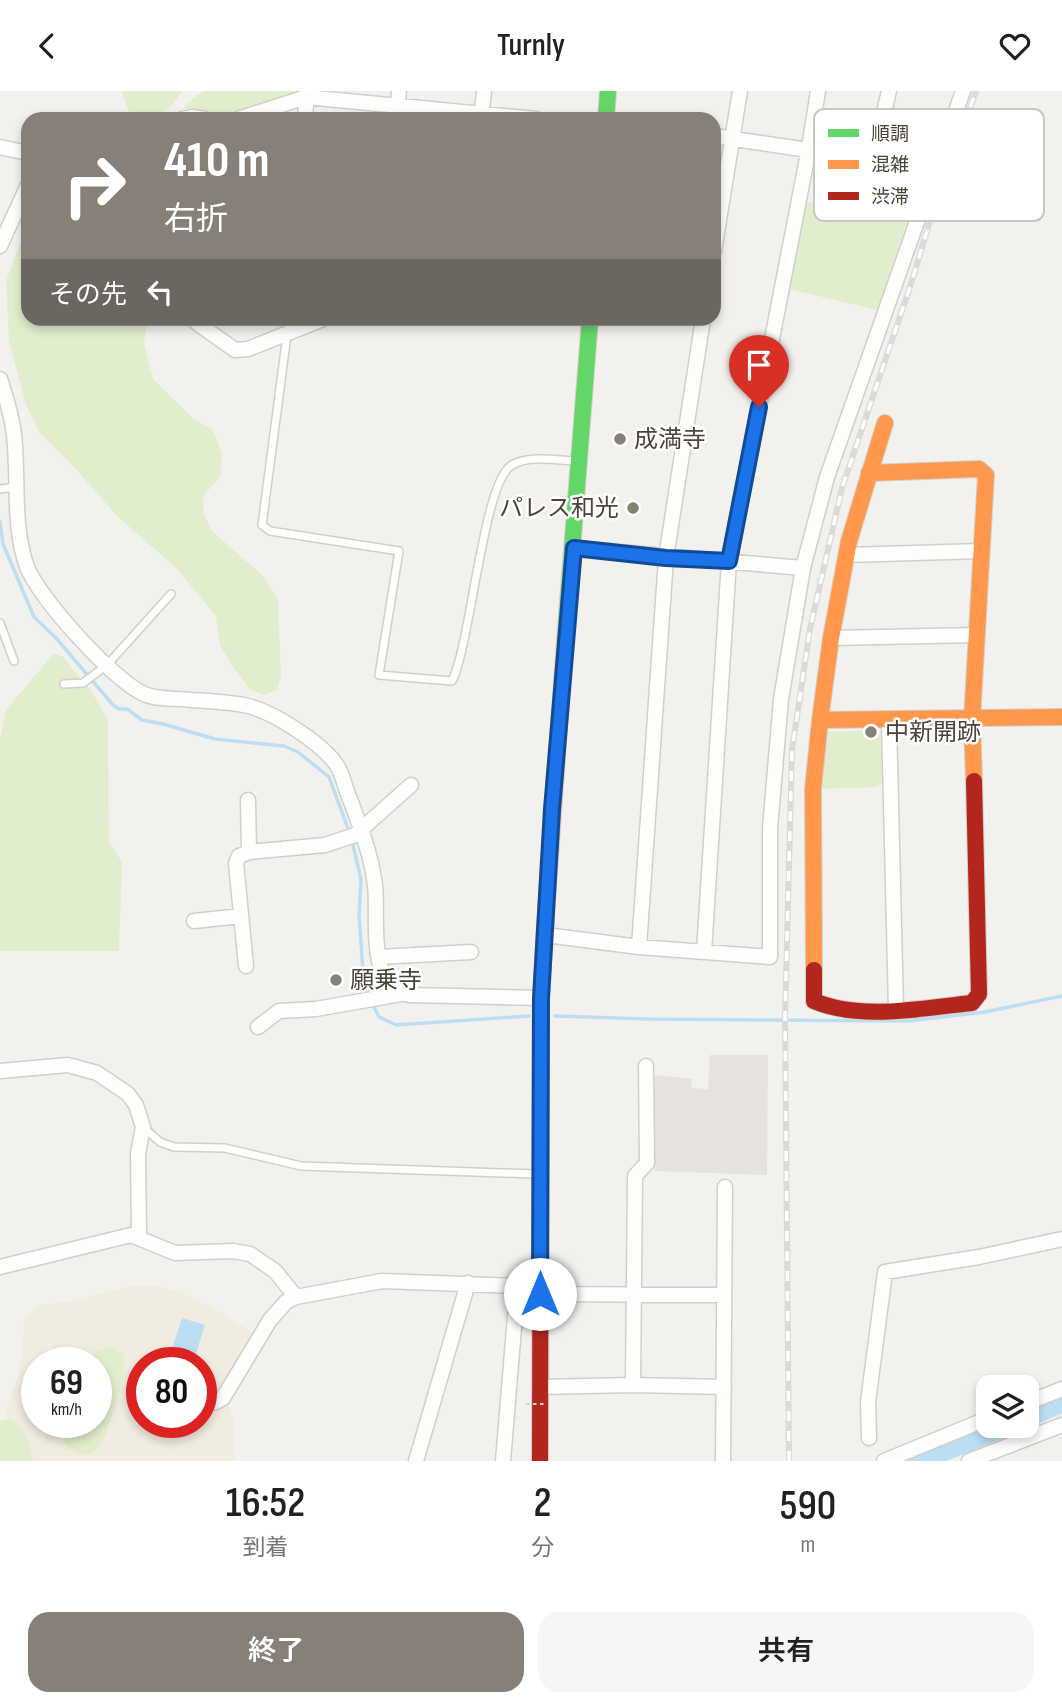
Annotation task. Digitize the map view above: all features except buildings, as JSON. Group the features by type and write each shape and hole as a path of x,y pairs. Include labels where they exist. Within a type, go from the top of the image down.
{"main road":[{"path":"606,112 608,91"},
{"path":"540,1461 540,1387 532,1292 540,1174 541,998 552,809 590,326"},
{"path":"869,473 979,469 986,475 972,719 979,994 972,1003 882,1010 825,1008 814,1001 813,789 820,720 846,555 869,473 885,423"},
{"path":"820,720 1062,717"}],"street":[{"path":"397,112 399,91"},
{"path":"482,112 484,91"},
{"path":"721,207 740,91"},
{"path":"815,109 818,91"},
{"path":"885,109 889,91"},
{"path":"957,109 963,91"},
{"path":"257,112 307,94 392,112"},
{"path":"306,112 307,94"},
{"path":"704,952 729,561 814,116"},
{"path":"721,137 814,149"},
{"path":"0,147 21,152"},
{"path":"0,246 21,200"},
{"path":"546,935 639,947 770,957 770,828 780,699 803,568 827,477 917,221"},
{"path":"201,326 235,350 248,349 288,326"},
{"path":"639,947 666,558 702,326"},
{"path":"0,379 14,435 21,542 28,568 54,610 102,668 146,695 247,705 316,742 338,766 354,835 368,850 375,886 375,934 379,957 390,986 401,994"},
{"path":"574,548 803,568"},
{"path":"846,555 982,551"},
{"path":"831,638 977,635"},
{"path":"889,720 896,1009"},
{"path":"246,966 236,863 239,856 249,852 325,845 354,835 366,823 378,817 411,785"},
{"path":"248,800 249,852"},
{"path":"194,921 241,916"},
{"path":"379,957 471,952"},
{"path":"258,1027 279,1011 316,1009 401,994 541,998"},
{"path":"0,1071 68,1065 97,1073 128,1094 136,1105 143,1127 138,1153 139,1237"},
{"path":"633,1385 635,1176 647,1163 646,1066"},
{"path":"723,1461 725,1187"},
{"path":"0,1267 125,1235 139,1237 176,1253 233,1251 250,1254 275,1271 296,1297"},
{"path":"869,1438 868,1402 885,1272 979,1257 1062,1239"},
{"path":"217,1401 223,1398 270,1320 286,1302 296,1297 382,1281 514,1286 532,1292 724,1295"},
{"path":"416,1461 468,1283"},
{"path":"503,1461 515,1316 532,1292"},
{"path":"540,1387 724,1387"},
{"path":"1039,1398 1062,1389"},
{"path":"884,1461 976,1423"},
{"path":"969,1461 1062,1425"}],"lane":[{"path":"288,326 262,525 270,531 399,551 379,675 452,681 491,510 502,474 507,467 522,460 580,462"},
{"path":"0,489 16,487"},
{"path":"64,684 83,683 102,668 171,594"},
{"path":"0,623 14,661"},
{"path":"143,1127 160,1142 174,1147 225,1147 301,1166 540,1174"}],"path":[{"path":"526,1404 544,1404"}],"shaded area":[{"path":"710,1055 768,1055 767,1175 654,1171 655,1075 692,1079 691,1088 708,1089"},
{"path":"153,1285 177,1291 213,1308 255,1334 229,1405 234,1424 235,1461 30,1461 21,1438 112,1438 112,1347 22,1347 25,1318 40,1305 84,1299 130,1286"},
{"path":"21,1356 21,1437 17,1427 4,1416 19,1375"}],"green space":[{"path":"121,91 182,91 163,112 129,112"},
{"path":"203,91 300,91 240,112 202,112 186,109 184,106"},
{"path":"804,201 814,203 814,221 908,221 878,310 788,289"},
{"path":"21,241 21,326 146,326 144,343 153,379 194,419 213,430 222,454 220,477 203,496 204,515 213,532 263,576 278,600 281,677 277,690 264,695 250,690 220,646 216,616 177,569 117,516 39,432 26,405 9,341 6,281"},
{"path":"53,654 62,656 92,692 108,720 109,842 122,862 119,951 0,951 0,738 6,710"},
{"path":"876,730 882,736 883,782 877,787 819,789 828,732"},
{"path":"112,1348 123,1354 124,1362 121,1385 112,1414"},
{"path":"9,1419 20,1426 21,1438 27,1438 33,1461 0,1461 0,1421"},
{"path":"104,1438 98,1448 90,1454 77,1455 65,1445 64,1440"}],"water":[{"path":"182,1318 205,1325 198,1347 173,1347"}],"waterway":[{"path":"0,521 3,544 34,617 56,638 113,705 119,709 127,709 142,720 215,739 284,746 298,752 329,777 350,834"},
{"path":"352,841 361,879 359,915 363,971 370,996"},
{"path":"555,1016 908,1021 985,1012 1062,996"},
{"path":"372,1003 379,1017 396,1025 529,1016"},
{"path":"1039,1412 1062,1402"},
{"path":"919,1461 976,1438"}],"railway":[{"path":"970,109 976,91"},
{"path":"789,1461 785,1016 792,750 810,629 842,488 930,221"}],"traffic: fast":[{"path":"606,112 608,91"},
{"path":"565,640 589,326"}],"traffic: slow":[{"path":"814,970 813,789 820,720 831,638 849,541 885,423"},
{"path":"869,473 979,469 986,475 972,719 974,781"},
{"path":"545,929 565,640"},
{"path":"820,720 1062,717"}],"traffic: jam":[{"path":"814,970 814,1001 833,1007 872,1012 972,1003 979,994 974,781"},
{"path":"540,1461 541,998 545,929"}],"place":[{"name":"成満寺","path":"620,439"},
{"name":"パレス和光","path":"633,508"},
{"name":"中新開跡","path":"871,732"},
{"name":"願乗寺","path":"336,980"}],"route":[{"path":"540,1294 541,998 552,809 574,548 666,558 729,561 759,407"}]}
